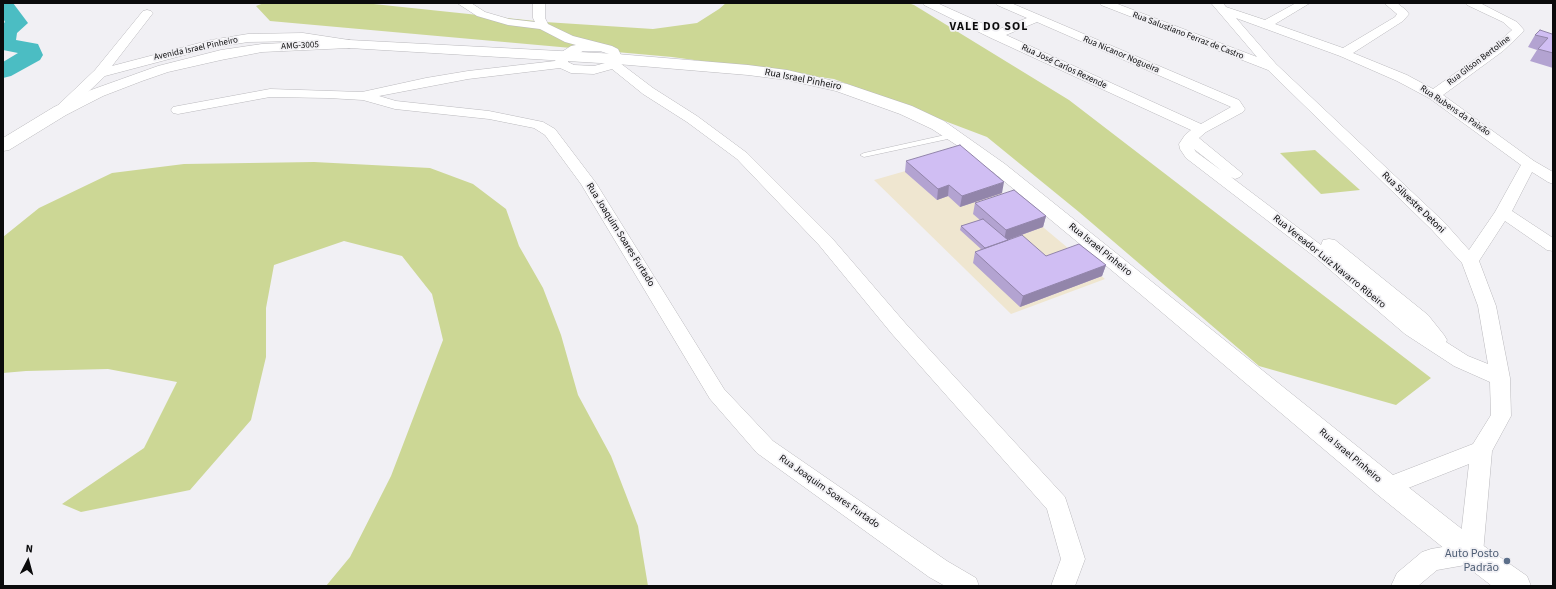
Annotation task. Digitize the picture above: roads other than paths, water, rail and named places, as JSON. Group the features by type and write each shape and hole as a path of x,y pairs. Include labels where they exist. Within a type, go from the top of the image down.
{"main road":[{"name":"AMG-3005","path":"3,146 60,110 97,93 136,78 194,61 262,48 349,44 563,60 615,61"},
{"name":"Rua Israel Pinheiro","path":"615,61 748,70 820,82 841,87 906,110 938,125 954,135 1016,182 1388,487 1516,586"}],"street":[{"path":"463,3 481,14 508,22 543,26 569,39 592,47 608,49 614,52 615,61 648,91 692,119 742,156 825,241 899,329 1057,504 1074,559 1063,586"},
{"path":"539,3 538,18 543,26"},
{"name":"Rua José Carlos Rezende","path":"928,3 1196,134"},
{"name":"Rua Nicanor Nogueira","path":"1001,3 1035,19 1228,100 1237,106 1238,109 1196,134"},
{"name":"Rua Salustiano Ferraz de Castro","path":"1105,3 1272,67"},
{"name":"Rua Rubens da Paixão","path":"1207,3 1221,6 1264,25 1344,53 1396,75 1434,95 1529,164 1553,179"},
{"path":"1264,25 1304,3"},
{"path":"1344,53 1403,14 1390,3"},
{"name":"Rua Gilson Bertoline","path":"1434,95 1499,48 1518,30 1508,20 1471,3"},
{"name":"Rua Silvestre Detoni","path":"1221,6 1272,67 1438,226 1470,261 1487,306 1500,378 1501,416 1481,450 1471,552"},
{"path":"100,73 147,13"},
{"path":"995,35 1035,19"},
{"name":"Avenida Israel Pinheiro","path":"60,110 100,73 211,44 248,38 303,37 349,44"},
{"path":"364,96 426,82 563,60 575,49 592,47"},
{"name":"Rua Joaquim Soares Furtado","path":"178,110 270,93 295,92 364,96 395,105 489,115 524,121 538,125 550,132 588,183 717,394 765,447 938,569 967,586"},
{"name":"Rua Vereador Luiz Navarro Ribeiro","path":"1196,134 1186,144 1191,155 1321,253 1412,329 1445,352 1461,361 1500,378"},
{"path":"1470,261 1503,212 1529,164"},
{"path":"1503,212 1553,246"},
{"path":"1388,487 1481,450"},
{"path":"1403,586 1406,581 1431,560 1471,552"}],"lane":[{"path":"864,155 954,135"}],"waterway":[{"path":"3,3 17,23 7,31 4,44 30,49 32,55 3,71"}],"place":[{"name":"Auto Posto Padrão","path":"1507,561"}],"district":[{"name":"VALE DO SOL","path":"989,27"}]}
